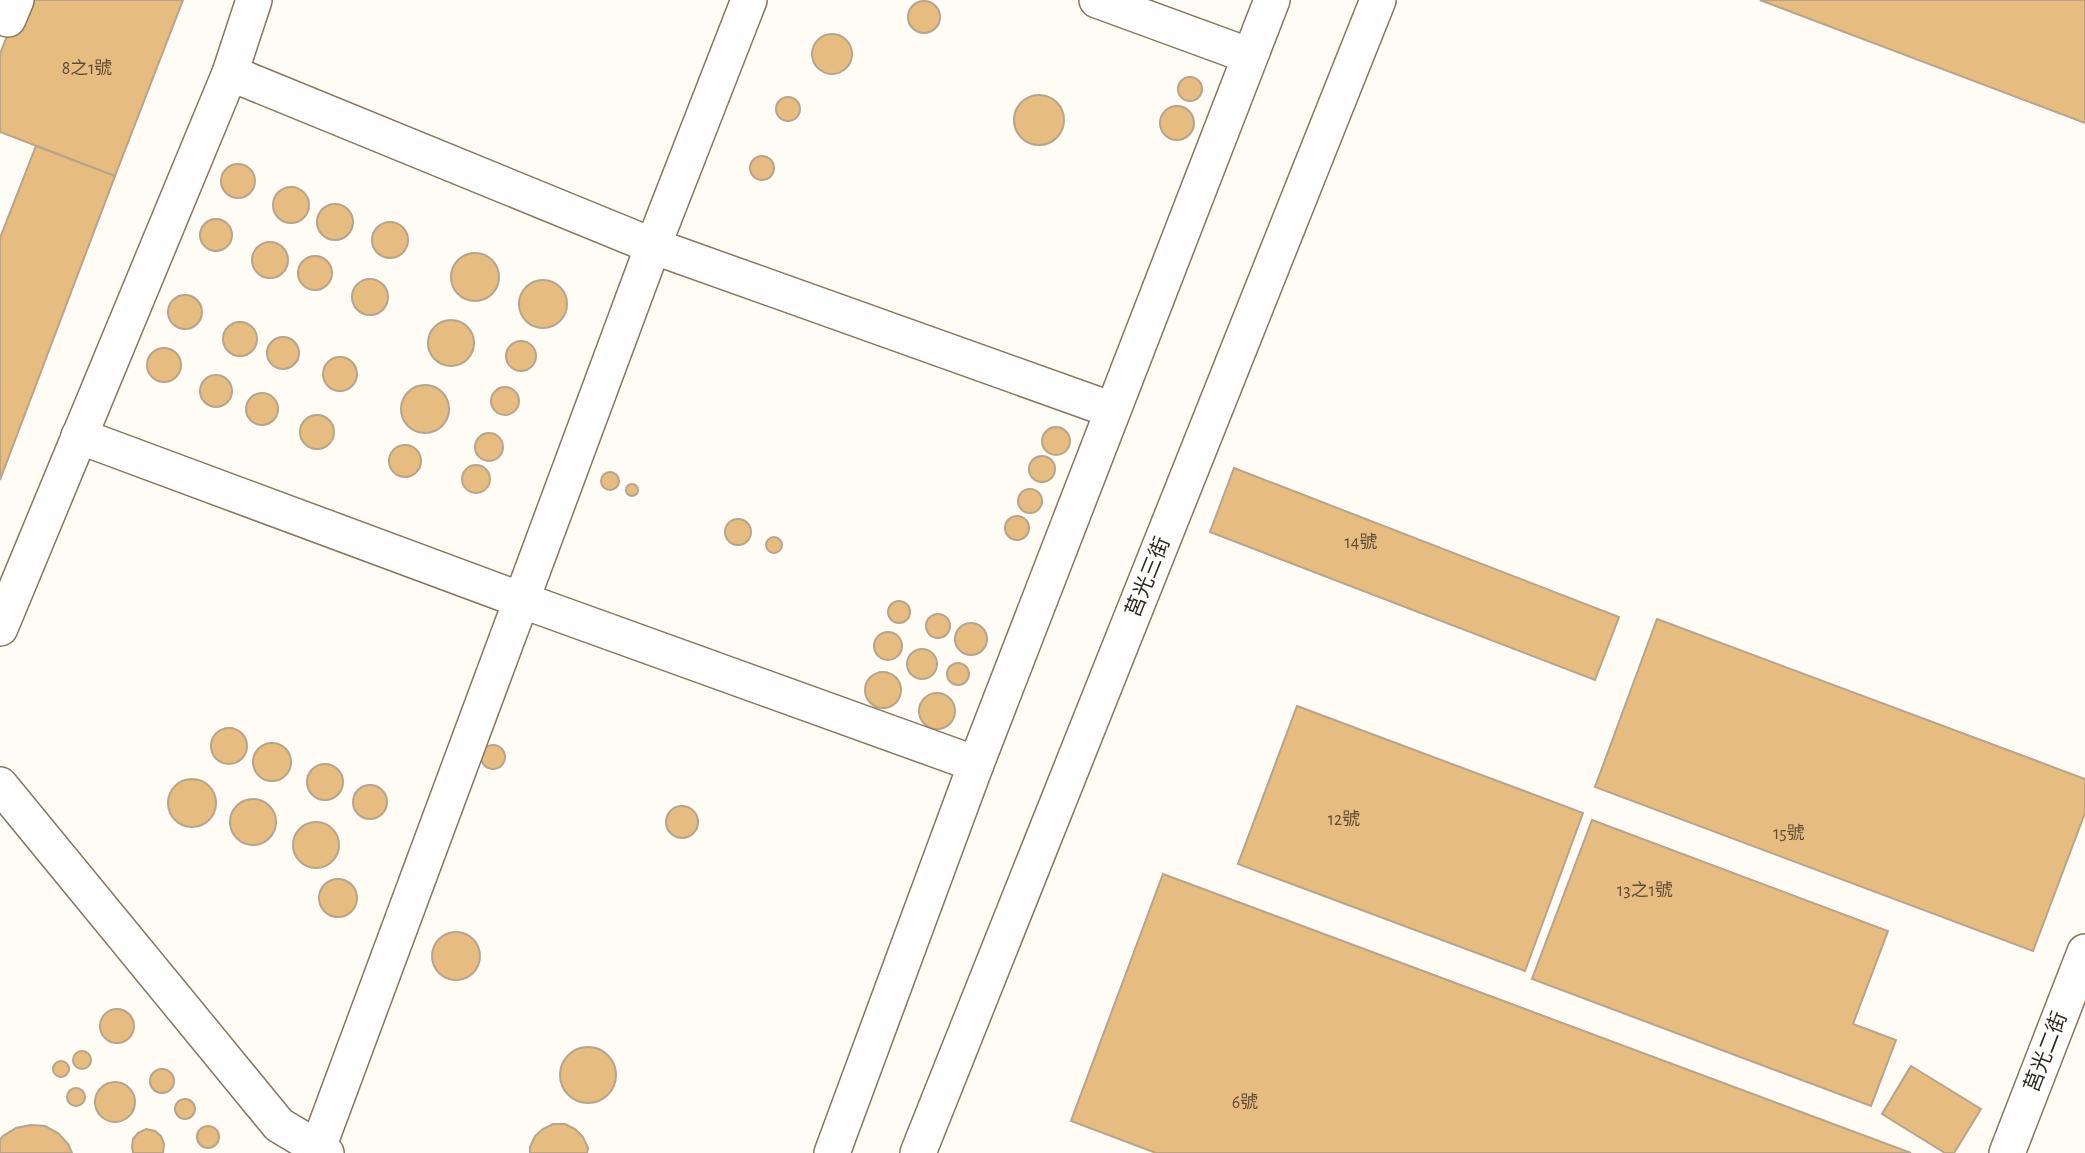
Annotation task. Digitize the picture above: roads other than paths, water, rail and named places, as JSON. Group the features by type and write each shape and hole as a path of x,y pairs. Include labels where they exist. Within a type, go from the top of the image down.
{"street":[{"path":"0,628 230,73 254,0"},
{"path":"0,785 279,1125 320,1151 521,600 653,246 749,0"},
{"path":"1097,0 1250,56"},
{"path":"832,1153 976,764 1272,0"},
{"name":"莒光三街","path":"918,1153 1378,0"},
{"path":"230,73 653,246 1112,410"},
{"path":"79,436 521,600 976,764"},
{"name":"莒光二街","path":"2007,1153 2085,951"}]}
